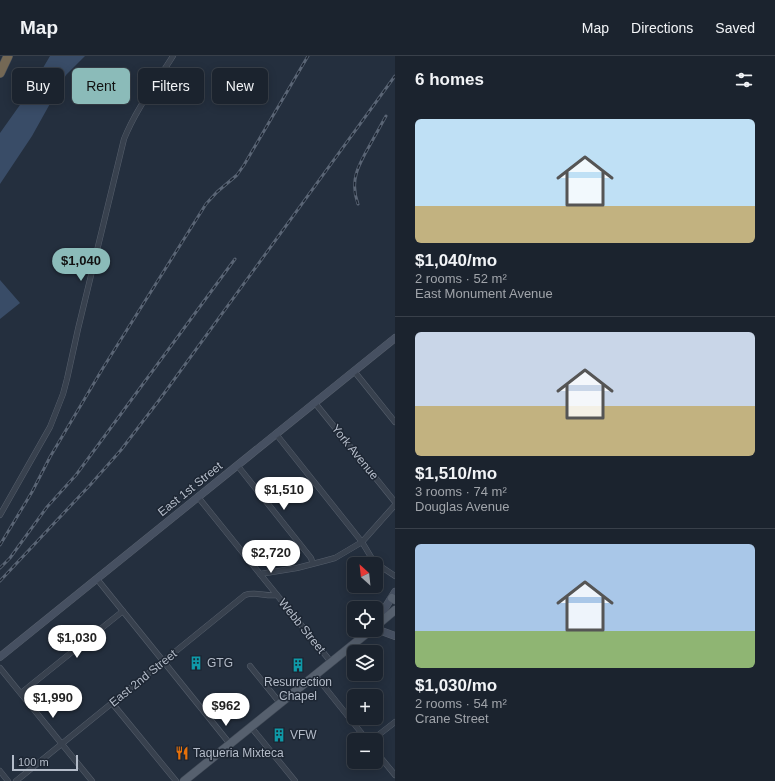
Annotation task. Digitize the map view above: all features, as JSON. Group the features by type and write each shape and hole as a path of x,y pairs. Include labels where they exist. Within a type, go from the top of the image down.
{"highway":[{"path":"0,73 8,56"}],"main road":[{"name":"East 1st Street","path":"0,657 394,340"},
{"path":"383,612 394,597"},
{"path":"383,619 395,610"},
{"path":"383,632 395,636"},
{"path":"185,781 362,637"}],"street":[{"path":"0,515 50,427 63,394 127,132 135,115 173,56"},
{"path":"354,371 395,422"},
{"name":"York Avenue","path":"315,403 395,503"},
{"path":"276,434 362,542 374,562 395,576"},
{"path":"237,465 312,558 314,564"},
{"name":"Webb Street","path":"198,497 331,662"},
{"path":"260,574 314,564 335,558 362,542 395,503"},
{"path":"97,579 230,744"},
{"name":"East 2nd Street","path":"16,781 245,595 252,593 268,596 277,595"},
{"path":"21,693 123,611"},
{"path":"250,666 280,703"},
{"path":"0,668 92,781"},
{"path":"315,675 361,733"},
{"path":"112,703 176,781"},
{"path":"381,733 395,722"},
{"path":"250,728 295,781"},
{"path":"383,760 395,775"},
{"path":"0,771 8,781"}],"water":[{"path":"50,56 85,56 72,68 64,79 64,68 43,68"},
{"path":"21,104 50,104 32,136 0,184 0,133"},
{"path":"0,280 20,303 0,319"}],"railway":[{"path":"0,545 103,368 206,204 217,192 237,175 244,165 308,56"},
{"path":"0,581 121,450 160,399 395,76"},
{"path":"358,204 355,195 355,180 359,165 386,116"},
{"path":"0,568 10,558 47,507 76,475 235,259"}],"place":[{"name":"GTG","path":"196,663"},
{"name":"Resurrection Chapel","path":"298,665"},
{"name":"VFW","path":"279,735"},
{"name":"Taqueria Mixteca","path":"182,753"}]}
